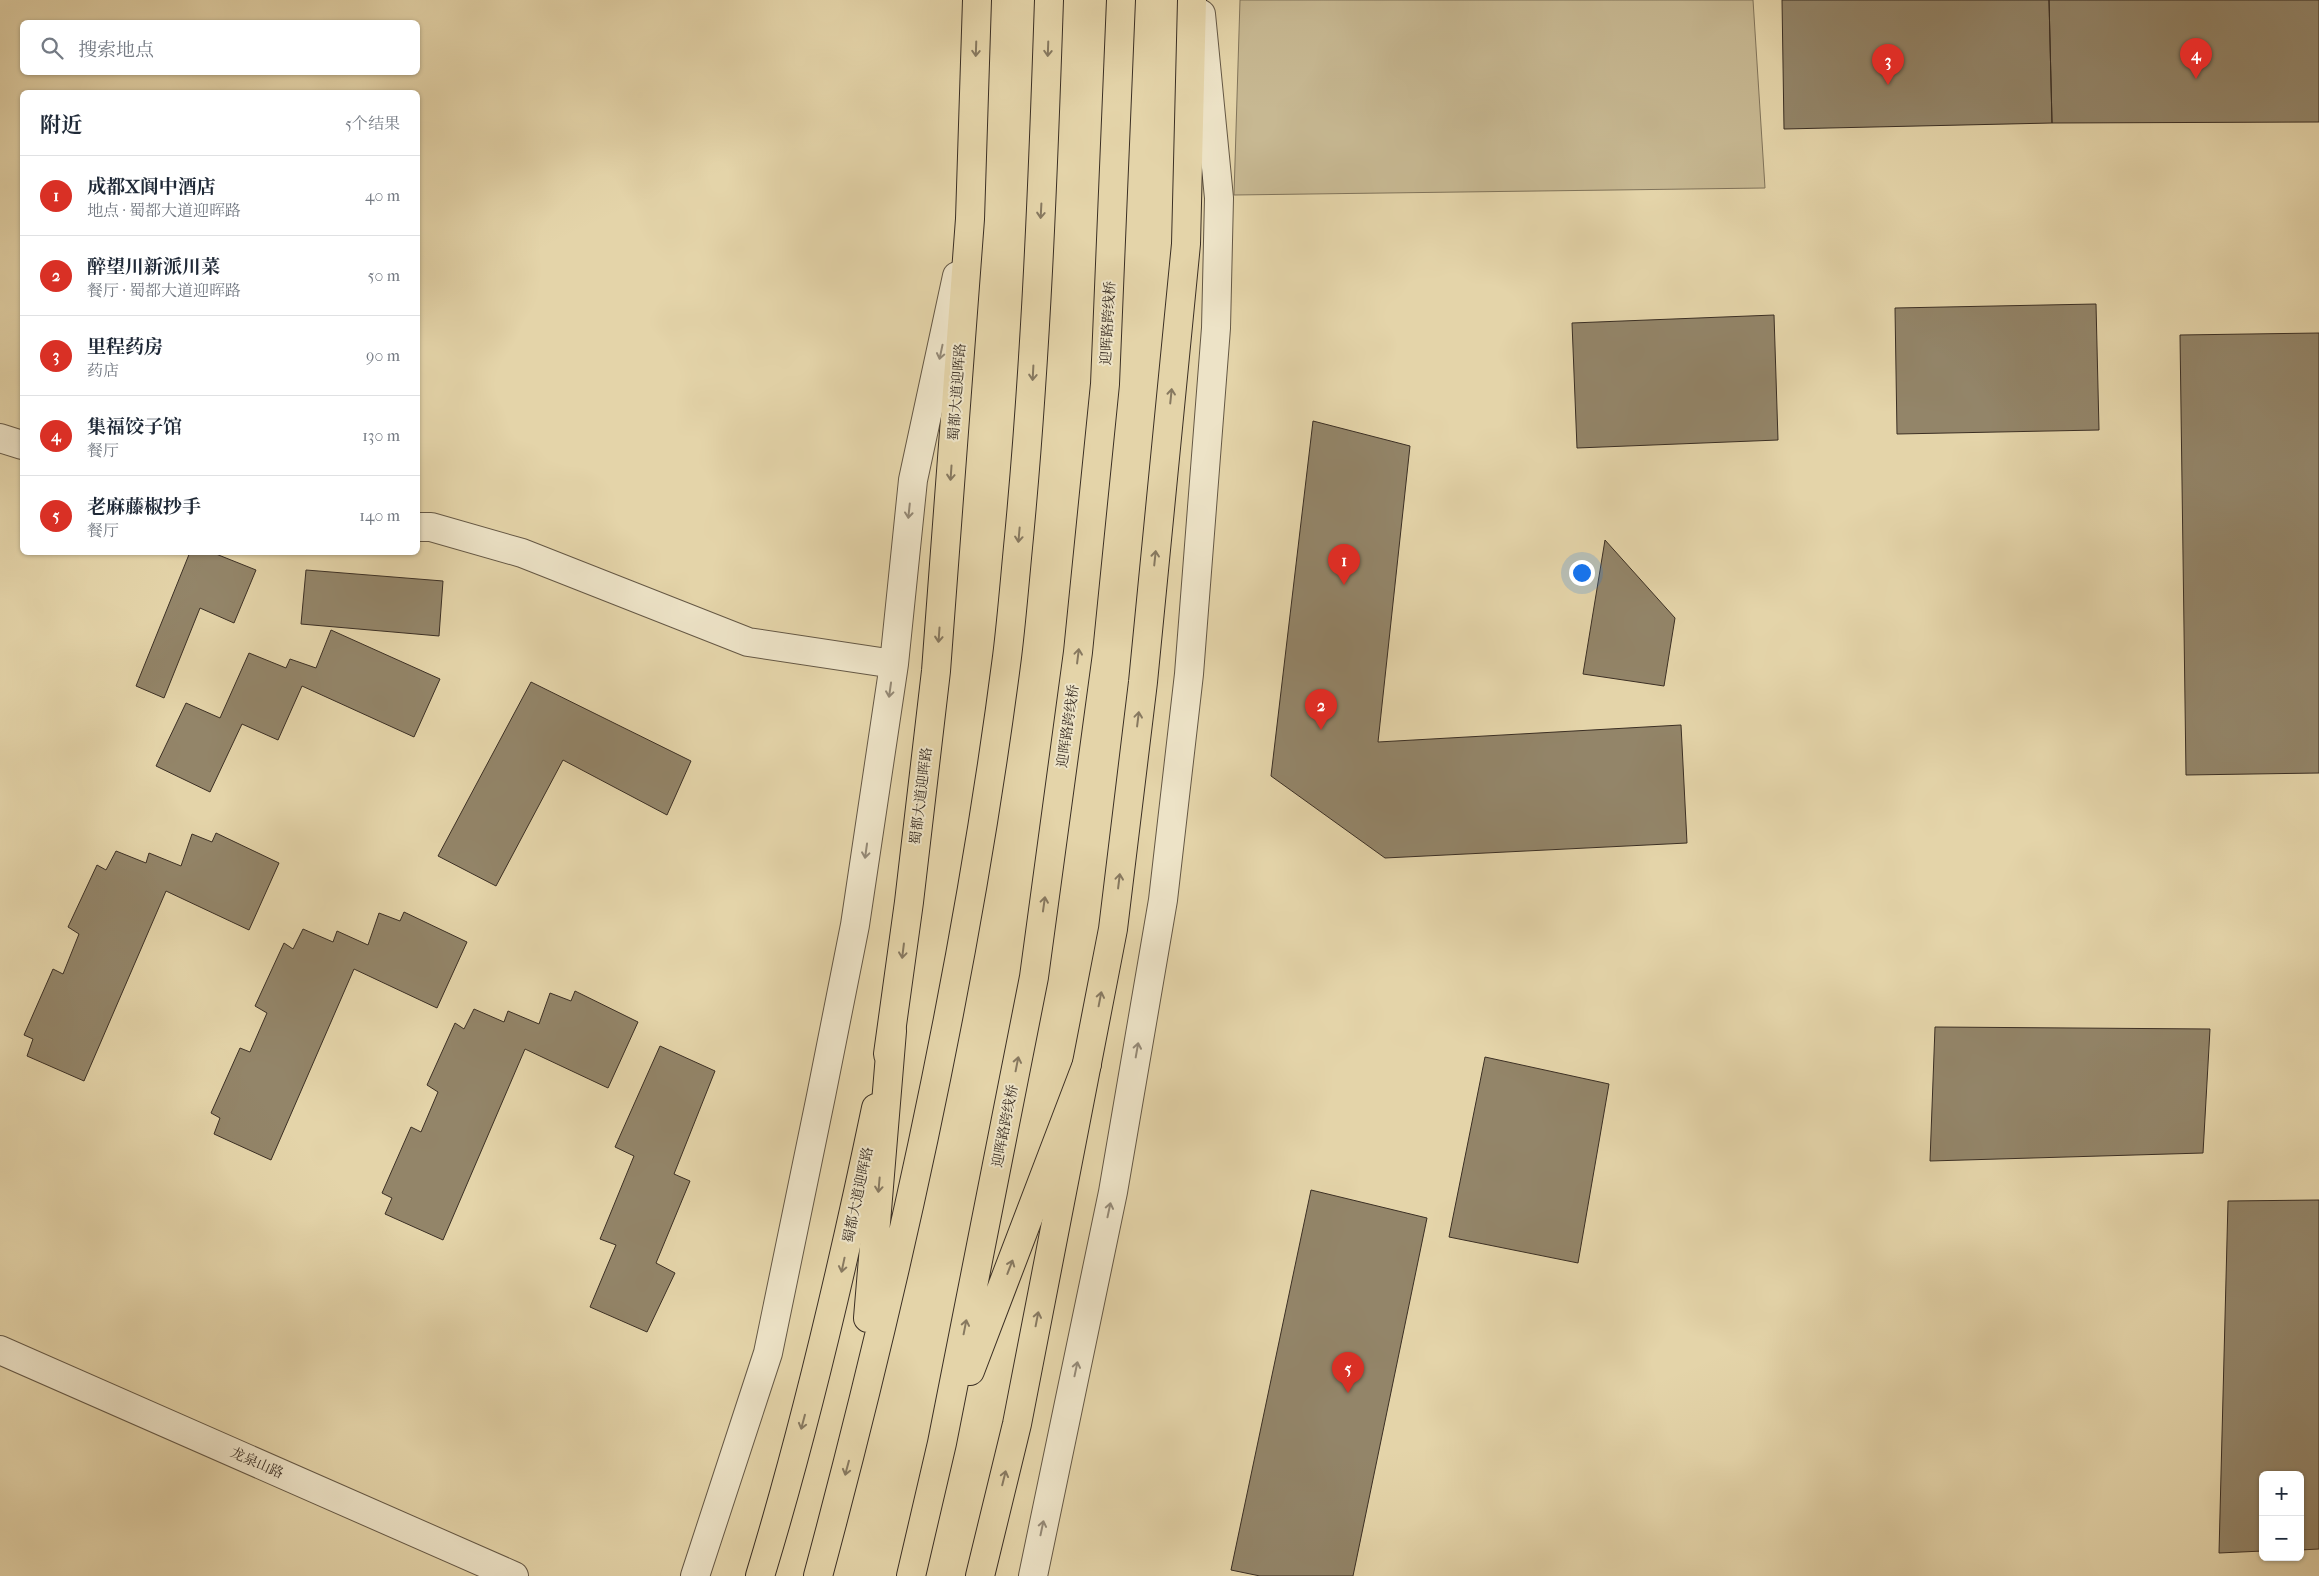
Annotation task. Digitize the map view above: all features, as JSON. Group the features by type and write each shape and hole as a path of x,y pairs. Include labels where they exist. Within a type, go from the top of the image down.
{"main road":[{"name":"蜀都大道迎晖路","path":"760,1576 778,1517 842,1273 892,1032 936,670 970,219 978,0"},
{"path":"818,1576 859,1421 923,1139 966,928 1007,655 1031,406 1050,0"},
{"name":"迎晖路跨线桥","path":"942,1443 1034,977 1078,652 1105,384 1121,0"},
{"path":"980,1576 1017,1424 1114,929 1143,682 1186,244 1192,0"},
{"path":"859,1421 892,1032"},
{"path":"911,1576 942,1443 1087,1064"},
{"path":"931,1576 942,1443"}],"street":[{"path":"1032,1576 1112,1192 1155,949 1163,900 1189,674 1216,328 1219,198 1199,0"},
{"path":"695,1576 768,1353 855,925 894,664 912,480 970,219"},
{"path":"0,438 20,444"},
{"path":"420,527 431,527 522,553 748,642 894,664"},
{"name":"龙泉山路","path":"0,1350 514,1576"}],"shaded area":[{"path":"1240,0 1753,0 1765,188 1234,195"}],"building":[{"path":"1782,0 2049,0 2052,123 1784,129"},
{"path":"2049,0 2319,0 2319,122 2052,123"},
{"path":"2096,304 2099,430 1897,434 1895,308"},
{"path":"1774,315 1778,440 1577,448 1572,323"},
{"path":"2319,333 2319,773 2186,775 2180,335"},
{"path":"1313,421 1410,446 1378,742 1681,725 1687,843 1385,858 1271,776"},
{"path":"1605,540 1675,618 1664,686 1583,674"},
{"path":"189,555 218,555 256,570 234,623 200,608 164,698 136,686"},
{"path":"306,570 443,581 439,636 301,624"},
{"path":"331,630 440,679 414,737 302,686 278,740 242,724 210,792 156,766 186,703 220,718 249,653 286,668 290,659 316,668"},
{"path":"531,682 691,761 667,815 563,760 496,886 438,856"},
{"path":"216,833 279,863 249,930 166,891 84,1081 27,1056 33,1039 24,1035 53,969 63,974 79,934 68,927 97,865 106,870 116,851 146,863 149,853 181,866 192,834 212,842"},
{"path":"404,912 467,942 437,1008 354,969 271,1160 214,1134 220,1118 211,1113 240,1048 250,1052 267,1013 255,1006 284,943 293,949 303,929 333,942 337,931 368,945 379,913 400,921"},
{"path":"575,991 638,1022 608,1088 525,1049 443,1240 385,1214 392,1198 382,1193 411,1127 421,1132 438,1092 427,1085 455,1023 464,1029 474,1009 504,1022 508,1011 539,1024 550,993 571,1001"},
{"path":"1935,1027 2210,1029 2203,1153 1930,1161"},
{"path":"660,1046 715,1071 674,1174 690,1181 656,1263 675,1273 647,1332 590,1307 616,1245 600,1239 634,1156 615,1147"},
{"path":"1485,1057 1609,1084 1578,1263 1449,1237"},
{"path":"1311,1190 1427,1218 1353,1576 1260,1576 1231,1570"},
{"path":"2319,1200 2319,1549 2304,1550 2304,1471 2259,1471 2259,1551 2219,1553 2228,1201"}],"place":[{"name":"集福饺子馆","path":"2196,79"},
{"name":"里程药房","path":"1888,85"},
{"name":"成都X阆中酒店","path":"1344,585"},
{"name":"醉望川新派川菜","path":"1321,730"},
{"name":"老麻藤椒抄手","path":"1348,1393"}]}
